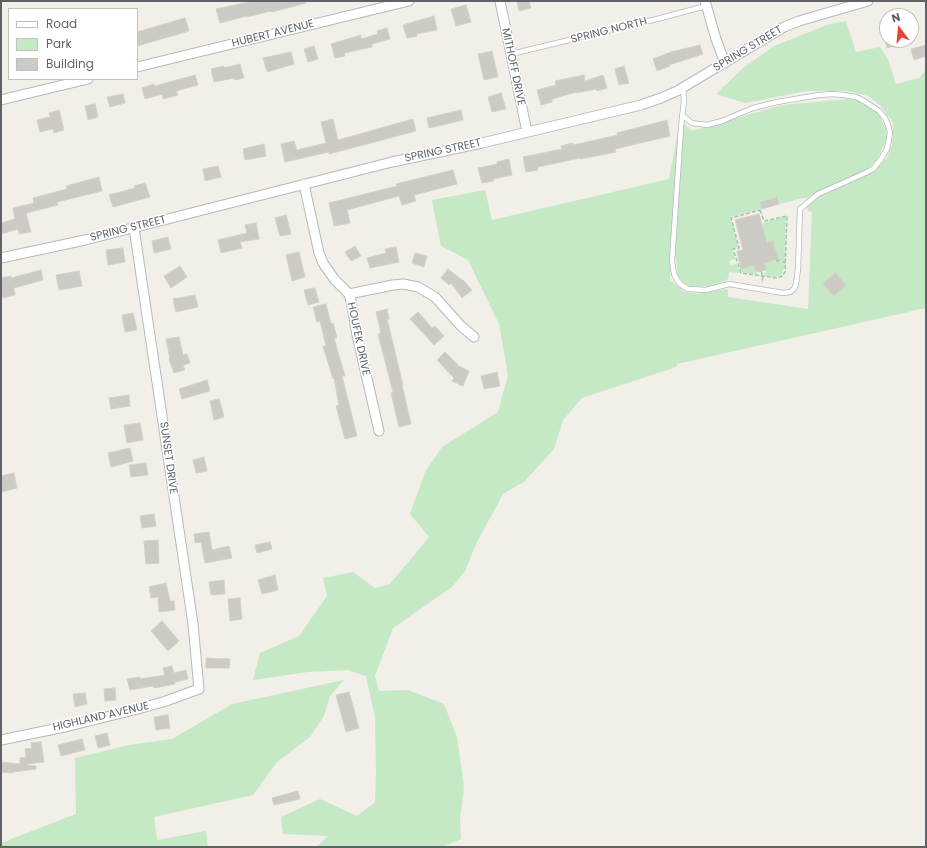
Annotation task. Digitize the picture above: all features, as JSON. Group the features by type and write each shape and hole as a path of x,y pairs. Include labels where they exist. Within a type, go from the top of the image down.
{"street":[{"name":"HUBERT AVENUE","path":"138,67 409,1"},
{"name":"MITHOFF DRIVE","path":"500,1 527,132"},
{"name":"SPRING STREET","path":"1,258 134,228 392,162 641,105 683,88 771,34 799,21 864,2"},
{"path":"706,4 716,39 725,63"},
{"path":"1,100 84,80"},
{"name":"HOUFEK DRIVE","path":"304,184 319,253 323,263 335,280 349,294 379,431"},
{"name":"SUNSET DRIVE","path":"134,228 193,624 199,689"},
{"path":"349,294 393,285 403,284 418,287 435,297 461,326 474,337"},
{"name":"HIGHLAND AVENUE","path":"1,740 69,726 138,709 199,689"}],"lane":[{"name":"SPRING NORTH","path":"511,54 657,19 706,4"},
{"path":"682,115 692,123 707,125 722,121 753,108 798,98 832,94 856,97 864,101 879,111 885,118 890,132 887,149 882,159 873,169 818,194 800,209 798,269 794,289 790,292 784,293 729,284 706,290 688,289 681,285 677,280 674,274 672,261 682,115 684,101 683,88"}],"path":[{"path":"762,223 764,221 787,216 785,272 782,276 773,278 741,273 734,249 739,248 731,218 760,210 764,221"},
{"path":"776,260 785,263"},
{"path":"761,271 763,276 761,289"}],"green space":[{"path":"846,21 856,52 881,48 888,59 896,84 919,78 926,70 926,308 677,364 676,367 582,398 563,420 554,449 525,481 503,494 476,544 465,571 452,587 393,628 375,676 379,691 408,690 444,704 457,737 464,787 460,820 461,839 442,847 317,847 328,836 283,834 281,817 320,799 357,816 375,802 375,717 366,676 348,670 308,672 253,680 260,653 299,636 327,596 323,578 353,572 375,588 390,584 429,537 410,514 425,472 442,447 498,412 508,375 499,324 468,260 441,246 432,200 485,190 492,220 669,179 680,121 692,131 782,105 848,99 854,100 867,104 879,115 885,127 887,138 877,160 866,170 807,198 779,204 777,197 760,202 762,210 760,209 730,217 738,247 732,249 735,259 729,261 730,265 736,264 740,272 729,272 728,279 725,281 710,286 691,287 678,277 676,256 671,256 670,280 685,292 697,294 727,289 728,297 808,309 812,212 808,211 808,205 818,196 862,178 874,170 887,158 892,145 893,123 880,105 868,96 847,91 807,91 745,103 716,94 743,68 774,46 827,25"},
{"path":"786,217 785,262 783,262 777,259 773,242 767,243 762,224"},
{"path":"775,260 785,265 782,274 776,277 765,276 764,273 766,272 764,263"},
{"path":"754,265 757,274 760,275 742,272 740,268"},
{"path":"344,680 330,696 324,716 310,737 277,762 253,795 154,817 157,840 206,831 208,847 1,847 1,843 76,814 75,758 129,745 172,739 232,704"}],"building":[{"path":"254,1 306,1 306,3 220,23 216,9"},
{"path":"517,1 529,1 531,8 519,11"},
{"path":"466,5 471,22 456,26 451,9"},
{"path":"434,16 437,30 416,34 417,36 407,38 403,25"},
{"path":"185,18 189,31 138,46 138,32"},
{"path":"387,28 390,39 372,44 372,47 344,53 345,56 335,58 331,44 361,35 361,39 378,34 377,31"},
{"path":"700,45 703,54 669,65 670,66 657,71 653,59 671,52"},
{"path":"926,45 926,56 914,60 911,49"},
{"path":"314,46 318,59 308,62 304,49"},
{"path":"492,51 498,77 484,80 478,54"},
{"path":"291,52 294,64 267,72 263,58"},
{"path":"240,64 244,78 234,80 234,78 214,82 211,69 224,66 224,68"},
{"path":"624,66 629,83 619,85 615,69"},
{"path":"195,75 198,85 176,91 178,95 163,99 162,94 145,99 142,88"},
{"path":"584,75 585,81 603,75 607,88 597,91 596,89 576,92 552,99 552,102 541,105 537,90 556,85 555,81"},
{"path":"501,93 506,109 492,112 488,97"},
{"path":"123,94 125,103 110,107 107,97"},
{"path":"95,104 98,117 88,120 85,106"},
{"path":"59,110 64,130 54,133 53,129 40,132 37,120 50,117 49,113"},
{"path":"461,110 463,120 429,128 427,118"},
{"path":"333,119 338,140 413,119 416,131 329,154 329,152 285,162 281,144 294,141 297,150 326,143 321,122"},
{"path":"667,120 670,136 615,149 616,152 538,167 538,170 526,172 523,157 562,149 561,146 573,143 573,145 618,135 617,133"},
{"path":"264,144 266,156 245,160 243,149"},
{"path":"509,159 512,175 482,183 478,168 497,164 497,162"},
{"path":"218,166 221,177 205,181 203,169"},
{"path":"453,170 457,184 414,195 416,201 402,205 399,196 347,210 350,223 334,226 329,203"},
{"path":"99,177 102,191 57,202 58,205 26,213 31,232 19,234 18,229 1,234 1,223 15,219 13,208 34,203 33,198 67,189 66,186"},
{"path":"145,183 150,197 113,207 109,195 135,188 134,186"},
{"path":"777,197 779,204 762,209 760,202"},
{"path":"759,214 767,243 773,241 778,259 764,263 766,270 756,272 754,265 741,269 737,251 743,250 735,220"},
{"path":"286,215 291,234 280,236 275,218"},
{"path":"256,223 259,239 240,242 242,248 221,253 218,240 247,233 245,225"},
{"path":"168,237 171,249 154,253 152,241"},
{"path":"355,246 361,256 351,261 345,252"},
{"path":"396,247 399,262 370,268 367,258 386,253 385,249"},
{"path":"123,248 125,262 108,265 106,250"},
{"path":"299,252 305,277 292,281 286,255"},
{"path":"415,253 427,256 424,267 412,263"},
{"path":"180,266 187,277 171,288 164,276"},
{"path":"448,269 463,280 472,290 462,298 451,283 449,285 441,278"},
{"path":"41,270 43,280 14,288 15,295 3,298 1,278 11,276 11,278"},
{"path":"79,271 82,286 59,290 56,275"},
{"path":"835,273 846,285 834,296 823,284"},
{"path":"315,288 319,302 308,305 304,290"},
{"path":"195,295 198,307 176,312 173,299"},
{"path":"326,304 331,324 333,323 337,338 334,338 345,376 342,376 357,436 345,439 336,406 339,405 334,378 333,379 323,346 326,346 320,321 317,322 313,307"},
{"path":"387,309 389,319 387,319 411,424 399,427 391,393 393,392 378,334 381,333 376,312"},
{"path":"418,312 432,328 435,326 444,336 434,345 410,319"},
{"path":"133,313 137,330 125,332 122,315"},
{"path":"179,337 183,355 187,354 190,363 183,365 185,370 174,373 169,360 166,339"},
{"path":"445,352 459,366 469,371 463,386 452,381 454,378 437,360"},
{"path":"497,372 500,386 484,389 481,376"},
{"path":"207,380 210,391 182,399 179,389"},
{"path":"129,395 130,406 111,409 109,398"},
{"path":"219,399 224,417 214,420 210,401"},
{"path":"140,423 143,440 127,443 124,425"},
{"path":"130,448 133,461 111,467 108,453"},
{"path":"204,457 207,471 196,473 193,460"},
{"path":"146,463 148,475 131,477 129,465"},
{"path":"14,473 17,488 1,492 1,476"},
{"path":"154,514 156,526 142,528 140,516"},
{"path":"209,532 212,550 229,546 232,558 205,563 201,542 195,543 194,534"},
{"path":"158,540 159,563 146,564 144,541"},
{"path":"270,542 272,549 257,553 255,545"},
{"path":"275,575 278,590 262,594 258,580"},
{"path":"224,580 225,594 211,595 209,582"},
{"path":"166,583 170,601 174,601 175,610 159,612 158,597 151,598 149,587"},
{"path":"240,598 242,619 230,621 228,599"},
{"path":"162,621 179,641 168,651 151,631"},
{"path":"206,658 230,659 229,668 206,668"},
{"path":"172,666 174,673 186,670 188,679 175,682 175,684 154,688 153,686 130,690 127,679 140,677 140,679 165,675 163,668"},
{"path":"115,688 116,700 105,701 104,689"},
{"path":"349,692 359,728 346,732 336,695"},
{"path":"85,693 87,704 75,707 73,694"},
{"path":"168,715 170,728 156,730 154,717"},
{"path":"107,733 110,745 98,748 95,736"},
{"path":"82,739 85,750 61,756 58,745"},
{"path":"41,742 44,762 27,764 36,766 36,769 12,773 1,772 1,762 20,764 20,758 26,757 25,749 32,748 31,743"},
{"path":"298,791 300,799 274,805 272,798"}]}
